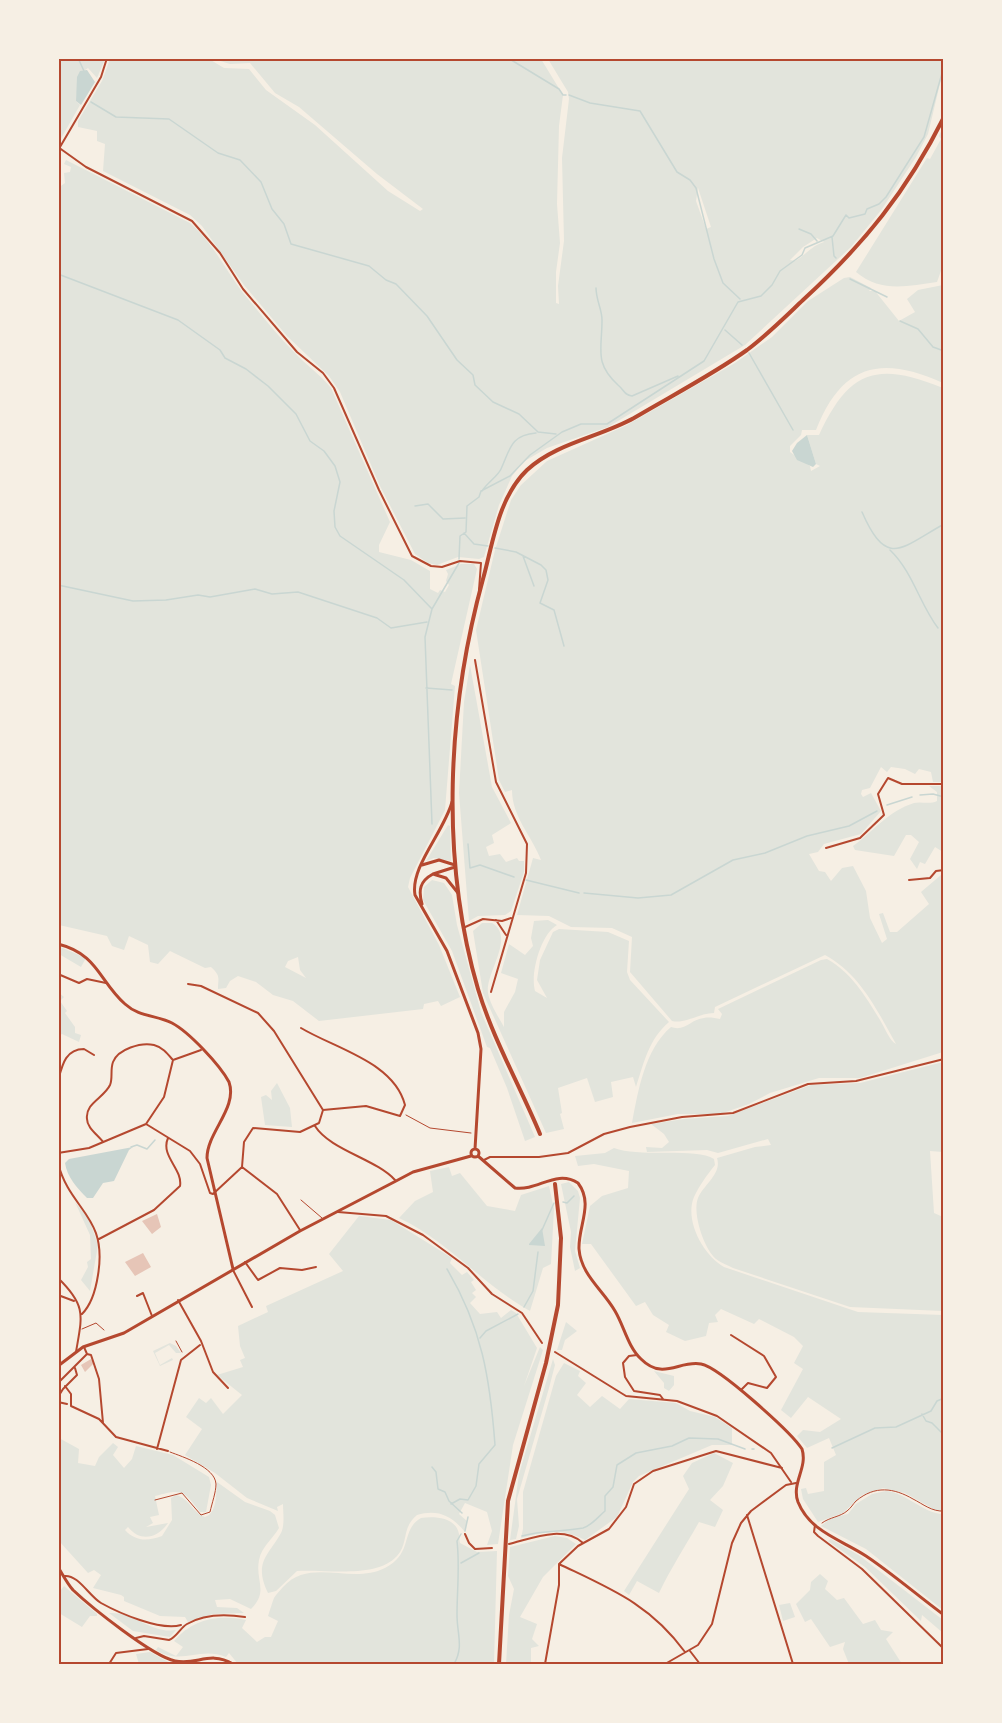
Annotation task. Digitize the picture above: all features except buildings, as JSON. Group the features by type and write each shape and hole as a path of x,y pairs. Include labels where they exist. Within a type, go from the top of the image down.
{"main road":[{"path":"540,1134 483,1003 464,928 459,894 453,795 460,692 480,591 506,501 527,471 552,454 635,418 729,362 757,342 851,255 876,226 927,149 944,117"},
{"path":"453,795 447,819 420,866 413,886 415,895 447,951 478,1033 481,1049 475,1149 471,1156"},
{"path":"420,866 439,860 457,866"},
{"path":"424,909 420,888 425,879 457,866"},
{"path":"433,874 446,879 459,894"},
{"path":"58,944 88,957 108,984 134,1011 173,1023 226,1076 232,1092 207,1152 213,1194 233,1269"},
{"path":"475,1149 478,1151 478,1156"},
{"path":"58,1366 83,1347 120,1335 300,1231 413,1172 478,1156 515,1188 528,1188 566,1178 578,1183 586,1201 580,1235 581,1260 593,1282 613,1308 637,1355 651,1366 665,1370 702,1364 723,1375 799,1444 804,1458 797,1481 798,1503 817,1524 866,1556 944,1616"},
{"path":"499,1665 508,1501 546,1363 558,1305 561,1238 555,1184"},
{"path":"58,1567 81,1597 150,1648 176,1661 213,1657 232,1665"}],"street":[{"path":"107,58 101,77 59,147 86,167 192,221 203,232 243,289 297,352 323,373 334,388 379,490 412,556 431,566 442,567 460,561 481,563 489,556"},
{"path":"480,591 481,563"},
{"path":"475,660 496,782 527,844 526,873 491,992"},
{"path":"826,848 860,838 884,815 878,794 888,778 902,784 944,784"},
{"path":"909,880 930,878 936,871 944,870"},
{"path":"464,928 483,919 511,918"},
{"path":"496,920 506,937"},
{"path":"58,974 79,983 87,979 108,984"},
{"path":"188,984 201,986 258,1013 274,1031 323,1110"},
{"path":"301,1028 377,1067 399,1090 405,1105 400,1116 366,1106 323,1110"},
{"path":"103,1142 90,1127 87,1116 94,1101 110,1086 112,1065 117,1055 124,1050 151,1045 164,1050 173,1060"},
{"path":"58,1081 63,1064 72,1052 84,1049 94,1055"},
{"path":"173,1060 201,1050"},
{"path":"484,1160 490,1157 539,1157 568,1153 588,1141 630,1127 682,1117 734,1113 808,1084 856,1081 944,1059"},
{"path":"58,1153 81,1150 146,1124 164,1097 173,1060"},
{"path":"146,1124 183,1145 195,1156 210,1193 213,1194 242,1167 244,1142 253,1128 300,1132 315,1126 323,1110"},
{"path":"315,1126 322,1137 353,1153 396,1181"},
{"path":"99,1239 154,1210 180,1186 179,1174 167,1150 168,1138"},
{"path":"58,1163 64,1181 92,1219 101,1253 97,1281 82,1314 76,1352"},
{"path":"242,1167 277,1194 300,1231"},
{"path":"338,1212 386,1216 423,1235 468,1268 492,1294 522,1313 542,1343"},
{"path":"245,1262 258,1280 280,1268 302,1270 316,1267"},
{"path":"233,1269 252,1307"},
{"path":"58,1278 72,1293 82,1314"},
{"path":"137,1296 144,1293 152,1316"},
{"path":"58,1295 74,1301"},
{"path":"178,1300 201,1341 200,1345 216,1377 228,1388"},
{"path":"731,1335 764,1356 776,1377 767,1388 748,1383 741,1391"},
{"path":"157,1449 181,1360 200,1345"},
{"path":"83,1347 87,1354 91,1355 99,1378 103,1423"},
{"path":"555,1352 626,1396 677,1401 734,1425 771,1453 791,1482"},
{"path":"58,1383 87,1354"},
{"path":"637,1355 629,1356 623,1363 625,1377 634,1391 660,1395 663,1400"},
{"path":"58,1397 65,1386 77,1375 75,1368"},
{"path":"65,1386 71,1394 71,1406 103,1423 116,1437 168,1451"},
{"path":"58,1402 67,1404"},
{"path":"545,1665 559,1585 559,1564 583,1543 609,1529 626,1507 634,1484 652,1471 716,1451 782,1468"},
{"path":"665,1665 690,1651 706,1635 712,1624 732,1543 747,1515 791,1482 797,1481"},
{"path":"747,1515 793,1665"},
{"path":"817,1524 814,1532 818,1536 862,1569 944,1649"},
{"path":"509,1544 556,1533 567,1534 583,1543"},
{"path":"465,1534 475,1549 492,1548"},
{"path":"559,1564 638,1603 663,1624 686,1653"},
{"path":"64,1576 71,1577 102,1603 163,1627 181,1625"},
{"path":"136,1638 144,1636 169,1640 184,1626 195,1621 224,1615 245,1617"},
{"path":"110,1665 116,1653 150,1648"},
{"path":"690,1651 700,1665"}],"lane":[{"path":"301,1200 322,1219"},
{"path":"80,1329 96,1323 104,1330"},
{"path":"155,1500 182,1493 201,1515 210,1512 216,1483 214,1477 197,1464 168,1451"}],"path":[{"path":"402,1112 430,1128 476,1134"},
{"path":"176,1341 182,1352 180,1357"},
{"path":"817,1524 845,1513 869,1492 884,1489 905,1494 935,1511 944,1511"}],"shaded area":[{"path":"59,59 105,59 97,78 88,68 79,74 76,101 80,105 59,142"},
{"path":"110,59 209,59 224,68 249,69 266,90 315,125 388,191 420,211 423,209 377,174 299,107 275,93 250,63 230,64 214,59 541,59 563,95 559,126 557,204 560,243 556,272 556,303 559,304 558,286 564,241 562,158 569,99 568,92 548,59 943,59 943,71 928,134 882,209 851,247 745,345 608,427 547,448 523,462 512,476 499,505 484,557 479,559 458,557 437,565 428,563 415,554 380,486 340,392 329,376 287,336 244,285 202,226 190,215 103,171 105,144 97,141 97,131 78,127 78,121 102,81","holes":["698,188 711,227 706,229 696,201","817,238 824,242 795,261 790,260 803,247"]},
{"path":"87,70 95,82 81,105 76,101 77,77 80,71"},
{"path":"943,127 944,185 941,191 943,192 943,239 941,248 943,265 937,282 895,286 865,279 856,272 927,158 930,159 941,139 939,136"},
{"path":"66,160 190,223 205,239 243,293 274,331 331,388 390,522 379,545 379,552 411,560 430,571 430,589 438,593 440,590 445,592 449,585 446,581 448,574 446,570 461,564 474,564 477,569 451,684 455,686 445,810 410,878 408,887 439,945 460,997 441,1006 438,1001 424,1004 423,1009 319,1021 293,1001 273,995 256,982 238,976 230,981 226,988 218,989 218,975 211,967 205,968 170,951 158,964 150,962 148,945 129,936 124,950 112,946 107,936 59,925 58,188 65,183 64,173 70,172 71,167 64,164","holes":["298,957 300,970 306,978 285,967 288,961"]},
{"path":"850,277 871,288 869,291 875,291 899,321 915,312 907,299 918,290 943,285 943,383 901,369 882,368 866,371 851,379 838,391 826,408 816,430 802,430 801,435 790,446 790,452 810,466 811,471 820,466 816,464 807,435 819,435 842,396 854,384 868,377 883,374 900,375 943,388 943,782 933,782 931,772 919,769 915,774 905,769 891,767 887,772 881,767 870,788 862,790 861,794 863,797 871,793 881,811 861,834 824,844 818,852 809,854 819,871 825,872 831,881 842,868 853,866 866,891 870,918 882,943 887,939 879,914 883,913 890,932 897,932 929,904 921,892 941,875 943,877 943,1052 860,1078 819,1078 770,1093 749,1104 720,1114 678,1114 632,1123 644,1071 655,1047 671,1027 684,1027 704,1018 720,1019 722,1014 718,1009 821,960 827,959 836,964 851,978 889,1037 896,1044 867,994 848,972 825,955 715,1007 714,1013 677,1022 672,1021 630,972 632,937 612,928 571,927 549,916 517,915 533,858 541,860 515,809 512,790 505,792 499,780 476,630 495,550 511,500 521,485 547,461 627,425 735,363 772,337 808,301 844,278"},
{"path":"807,435 816,464 813,467 797,460 792,451 797,443"},
{"path":"470,665 492,787 511,823 492,835 494,843 486,847 489,856 500,854 506,862 517,858 519,861 524,861 524,872 511,911 505,915 478,916 469,921 459,793 464,702"},
{"path":"929,786 943,786 943,852 935,847 925,864 920,862 917,869 910,859 919,842 911,835 906,835 894,856 855,850 853,846 896,811 914,803 937,801 937,792"},
{"path":"448,825 450,826 451,861 434,858 426,861"},
{"path":"432,880 444,883 452,895 457,925 481,1012 535,1137 525,1141 507,1088 490,1048 487,1047 452,951 423,900 424,887"},
{"path":"548,920 557,925 546,937 538,955 534,974 535,991 547,998 537,980 540,960 553,932 559,929 608,932 629,941 627,972 630,980 669,1022 652,1043 636,1087 633,1077 611,1082 613,1097 595,1102 587,1078 558,1088 564,1129 546,1133 483,993 473,931 482,923 492,923 499,929 500,946 488,985 488,993 504,1027 504,1012 515,992 518,979 501,973 509,944 525,955 533,946 531,938 534,921"},
{"path":"58,946 86,958 81,967 59,954"},
{"path":"58,992 64,997 60,1001 75,1027 75,1033 81,1035 79,1042 62,1034 59,1036"},
{"path":"943,1062 943,1152 930,1151 934,1213 943,1217 943,1311 850,1307 733,1268 716,1259 707,1247 700,1230 697,1212 698,1198 715,1174 717,1158 755,1147 771,1145 768,1139 718,1153 707,1150 647,1152 646,1147 662,1148 669,1142 664,1134 651,1124 728,1116 811,1085 860,1083"},
{"path":"277,1083 290,1108 292,1127 265,1125 261,1097 266,1095 272,1100 271,1091"},
{"path":"133,1147 129,1150 114,1181 103,1183 93,1198 87,1198 70,1178 66,1168 65,1163 69,1159"},
{"path":"614,1148 638,1152 706,1155 714,1159 715,1165 694,1197 692,1217 703,1246 709,1255 724,1267 858,1312 943,1315 943,1510 937,1511 905,1493 883,1488 862,1495 843,1513 818,1522 803,1499 801,1489 806,1488 808,1494 824,1491 824,1462 836,1455 829,1438 807,1448 797,1436 803,1430 820,1432 841,1419 808,1397 791,1418 781,1410 803,1369 794,1363 803,1346 794,1337 759,1319 754,1324 721,1309 715,1315 718,1322 709,1323 706,1336 685,1341 666,1332 669,1325 653,1315 645,1302 636,1306 591,1244 582,1244 590,1206 602,1196 628,1188 629,1171 594,1164 578,1166 575,1156 605,1153"},
{"path":"449,1167 452,1176 460,1173 487,1206 515,1211 521,1195 549,1186 554,1209 551,1264 543,1268 530,1311 497,1289 434,1239 399,1218 415,1201 433,1192 430,1171"},
{"path":"569,1182 578,1191 580,1198 575,1251 580,1268 575,1271 570,1247 571,1232 561,1184"},
{"path":"75,1202 89,1219 98,1245 90,1291 81,1280 88,1267 87,1262 91,1259 90,1235"},
{"path":"359,1216 391,1220 452,1258 450,1263 462,1275 467,1272 474,1280 471,1282 476,1290 472,1293 476,1297 470,1303 480,1314 497,1312 501,1318 511,1310 516,1313 537,1348 524,1386 540,1347 543,1350 513,1445 498,1544 487,1545 492,1531 487,1512 465,1503 459,1514 467,1521 465,1532 444,1515 425,1513 417,1515 409,1525 401,1551 388,1563 364,1570 297,1571 276,1591 268,1593 262,1566 282,1530 283,1504 277,1507 278,1511 247,1498 215,1473 185,1455 202,1429 186,1417 199,1398 206,1403 211,1398 223,1414 242,1395 217,1375 243,1367 240,1360 245,1358 240,1346 238,1326 268,1312 266,1306 343,1271 329,1254"},
{"path":"542,1228 545,1246 529,1245 529,1244"},
{"path":"566,1322 577,1331 565,1340 562,1350 557,1350"},
{"path":"170,1343 176,1346 181,1353 176,1353 169,1345 155,1353 160,1365 172,1358 173,1360 160,1366 153,1351"},
{"path":"553,1359 555,1365 517,1499 519,1526 516,1539 510,1540 519,1474"},
{"path":"564,1363 580,1371 578,1376 586,1383 577,1395 590,1407 602,1396 620,1409 629,1399 676,1403 690,1411 715,1417 732,1428 732,1445 712,1445 639,1476 633,1482 617,1517 585,1540 560,1532 521,1538 523,1492 556,1376"},
{"path":"654,1371 674,1376 674,1385 669,1391 664,1388 664,1383"},
{"path":"59,1438 79,1449 78,1463 95,1466 99,1457 113,1443 118,1447 113,1455 124,1468 132,1459 136,1446 173,1455 209,1477 211,1485 206,1512 200,1512 182,1493 172,1492 155,1496 159,1515 150,1517 153,1523 146,1527 168,1523 159,1532 148,1537 138,1535 128,1527 125,1530 133,1537 152,1539 162,1536 172,1520 171,1498 176,1495 185,1499 201,1515 205,1517 209,1515 215,1503 217,1482 245,1502 275,1515 279,1528 260,1555 259,1597 251,1609 230,1599 215,1600 217,1607 237,1608 244,1613 213,1614 188,1622 185,1617 160,1616 124,1601 121,1595 93,1588 101,1575 94,1570 88,1573 59,1541"},
{"path":"714,1453 733,1463 723,1486 710,1500 723,1510 715,1527 699,1522 659,1593 637,1581 629,1595 624,1591 689,1489 683,1476 692,1463"},
{"path":"886,1491 901,1495 929,1511 943,1514 943,1610 866,1549 821,1526 831,1518 848,1514 856,1504 872,1494"},
{"path":"421,1518 444,1519 457,1528 460,1543 477,1552 497,1551 494,1664 238,1664 229,1653 226,1657 216,1654 176,1656 183,1647 174,1641 181,1634 198,1623 216,1618 246,1620 242,1628 257,1642 265,1637 271,1637 278,1621 268,1616 274,1598 294,1578 318,1572 359,1574 385,1568 400,1556 411,1529"},
{"path":"555,1536 567,1538 576,1544 543,1577 520,1617 537,1624 532,1639 539,1646 531,1648 531,1662 540,1664 506,1664 509,1615 514,1589 508,1576 510,1547"},
{"path":"831,1539 860,1556 943,1620 943,1633 922,1615 921,1621 865,1567 828,1541"},
{"path":"820,1574 828,1581 825,1589 837,1600 844,1598 863,1624 875,1620 881,1630 893,1632 886,1639 902,1664 849,1664 843,1649 845,1642 830,1647 811,1619 805,1622 796,1604 810,1590 811,1582"},
{"path":"64,1586 97,1614 97,1616 90,1616 82,1627 59,1613 59,1592"},
{"path":"790,1603 795,1617 783,1621 779,1605"},
{"path":"109,1613 126,1615 158,1629 176,1630 170,1637 133,1631"},
{"path":"158,1647 176,1656 165,1654 156,1650"},
{"path":"150,1652 172,1664 139,1664 136,1654"}],"waterway":[{"path":"78,58 84,71"},
{"path":"508,58 566,95"},
{"path":"459,559 460,536 466,532 467,506 479,497 481,491 510,476 530,455 562,432 581,424 607,424 704,361 738,302 761,296 772,285 780,271 802,255 805,248 833,236 846,215 849,218 865,214 867,209 879,204 886,197 924,137 944,66"},
{"path":"569,95 590,103 640,111 677,172 690,180 696,188 714,259 723,283 740,299"},
{"path":"91,102 116,117 169,119 218,153 240,160 261,182 272,209 284,224 291,244 369,266 386,280 396,284 427,316 457,360 473,375 475,385 493,402 519,414 538,432 556,434"},
{"path":"799,229 811,234 817,241"},
{"path":"832,237 836,258"},
{"path":"58,274 178,320 220,350 225,358 246,369 268,386 296,414 310,441 324,451 335,466 340,482 334,511 335,527 340,536 404,580 432,609"},
{"path":"850,279 887,297"},
{"path":"596,288 602,316 602,363 610,377 627,395 632,396 678,376"},
{"path":"900,321 918,329 933,347 944,351"},
{"path":"725,330 742,345"},
{"path":"749,353 793,430"},
{"path":"482,491 500,472 516,440 527,434 536,433"},
{"path":"415,506 428,504 443,519 465,518"},
{"path":"862,512 879,541 888,547 906,546 944,524"},
{"path":"464,533 474,544 488,546"},
{"path":"495,548 516,552 546,570 548,580 540,603 554,610 564,646"},
{"path":"890,550 905,568 938,628"},
{"path":"523,556 534,586"},
{"path":"432,824 425,637 432,609 459,563"},
{"path":"58,585 133,601 166,600 198,595 210,597 255,589 272,594 298,592 377,618 391,628 427,622"},
{"path":"426,688 452,690"},
{"path":"920,795 933,794 944,797"},
{"path":"887,805 912,797"},
{"path":"584,893 638,898 671,895 733,860 765,853 807,836 849,826 877,811"},
{"path":"468,844 470,868 480,865 514,877"},
{"path":"526,880 579,893"},
{"path":"131,1147 137,1145 147,1149 155,1140"},
{"path":"563,1202 567,1203 574,1196"},
{"path":"542,1230 554,1203"},
{"path":"524,1307 533,1291 538,1252"},
{"path":"447,1269 469,1312 482,1354 487,1375 495,1445 479,1464 476,1486 468,1500 460,1499 451,1504"},
{"path":"480,1338 486,1331 518,1314"},
{"path":"832,1448 875,1428 896,1427 931,1411 937,1401 944,1398"},
{"path":"922,1414 926,1421 932,1423 944,1435"},
{"path":"522,1536 583,1528 592,1523 605,1511 605,1496 613,1487 617,1465 636,1453 672,1446 689,1438 718,1439 745,1449"},
{"path":"432,1467 436,1472 438,1489 445,1492 449,1501 462,1513"},
{"path":"465,1531 468,1517"},
{"path":"454,1664 459,1652 457,1541 461,1534"},
{"path":"461,1563 479,1553"}]}
